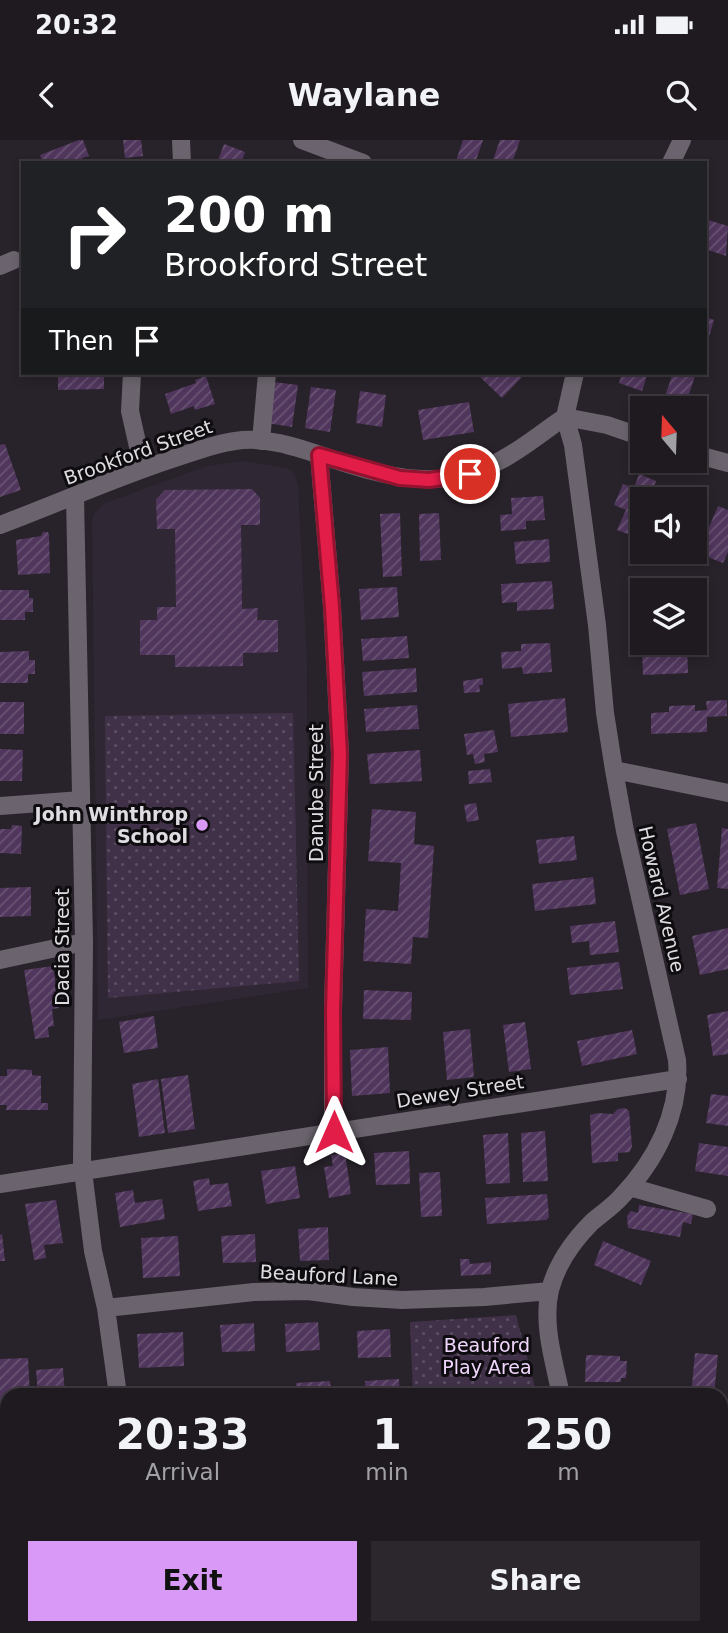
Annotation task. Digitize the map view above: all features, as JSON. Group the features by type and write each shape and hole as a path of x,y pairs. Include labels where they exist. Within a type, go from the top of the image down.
{"street":[{"path":"181,140 182,161"},
{"path":"302,140 358,161"},
{"path":"672,161 682,140"},
{"path":"132,375 130,411 143,469"},
{"path":"261,441 268,375"},
{"name":"Howard Avenue","path":"560,1388 547,1322 550,1291 559,1264 570,1246 619,1199 643,1171 662,1141 673,1108 678,1079 677,1059 625,831 605,713 597,625 573,445 565,417 575,375"},
{"path":"565,417 607,425 630,433"},
{"name":"Brookford Street","path":"0,525 143,469 237,440 271,441 400,478 429,480 470,474 504,459 565,417"},
{"name":"Danube Street","path":"319,455 332,607 340,754 333,1010 334,1132"},
{"path":"707,457 728,463"},
{"name":"Dacia Street","path":"75,497 84,942 83,1171 93,1251 106,1308 117,1388"},
{"path":"614,770 728,793"},
{"path":"0,806 81,800"},
{"path":"0,960 84,942"},
{"name":"Dewey Street","path":"0,1184 678,1079"},
{"path":"630,1187 707,1209"},
{"name":"Beauford Lane","path":"106,1308 254,1292 308,1291 402,1300 550,1291"}],"shaded area":[{"name":"John Winthrop School","path":"243,461 287,468 293,472 298,484 307,662 308,988 98,1020 92,520 95,512 105,503 207,466"}],"green space":[{"path":"293,713 299,981 108,998 105,716"},
{"name":"Beauford Play Area","path":"516,1315 535,1388 413,1388 410,1322"}],"building":[{"path":"83,140 89,156 82,158 83,161 42,161 40,155"},
{"path":"123,140 141,140 143,156 125,158"},
{"path":"463,140 483,140 476,161 456,161"},
{"path":"500,140 520,140 513,161 493,161"},
{"path":"224,144 245,152 242,161 218,161"},
{"path":"707,220 728,226 726,256 707,250"},
{"path":"707,318 714,320 707,340"},
{"path":"58,375 104,375 104,389 58,390"},
{"path":"522,375 523,376 502,398 479,376"},
{"path":"621,375 647,375 642,391 619,383"},
{"path":"672,375 695,375 688,396 665,396"},
{"path":"206,376 215,404 195,410 194,406 171,414 165,394 196,383 195,380"},
{"path":"273,382 298,385 292,427 267,423"},
{"path":"311,387 336,390 330,432 305,428"},
{"path":"360,391 386,395 382,427 356,423"},
{"path":"469,402 474,432 423,440 418,410"},
{"path":"5,444 21,490 0,497 0,445"},
{"path":"639,474 656,481 654,487 634,487"},
{"path":"623,484 631,487 630,535 617,530 626,510 614,505"},
{"path":"252,489 260,498 260,525 241,525 242,609 258,608 257,620 278,620 278,652 243,653 243,666 175,667 175,655 140,655 140,620 157,620 157,607 176,607 175,529 157,529 156,500 165,490"},
{"path":"543,496 545,520 526,521 526,529 501,531 500,515 512,514 511,498"},
{"path":"718,506 728,510 728,552 723,563 707,557 707,532"},
{"path":"400,513 402,576 383,577 380,514"},
{"path":"439,513 441,560 420,561 419,514"},
{"path":"43,532 48,532 49,535 50,573 18,575 16,540 41,536"},
{"path":"549,539 550,562 516,564 514,542"},
{"path":"552,581 554,609 517,611 517,602 502,603 501,584"},
{"path":"397,587 399,617 361,620 359,589"},
{"path":"0,590 29,590 29,598 33,598 33,612 25,612 25,620 0,620"},
{"path":"407,636 409,658 363,661 361,639"},
{"path":"550,643 552,672 523,674 522,667 502,669 501,652 521,651 521,644"},
{"path":"29,651 29,660 35,660 35,674 28,674 28,683 0,683 0,652"},
{"path":"642,655 687,655 688,673 643,675"},
{"path":"416,668 417,692 364,696 362,672"},
{"path":"483,678 483,685 479,685 480,692 464,693 463,681"},
{"path":"565,698 568,732 511,737 508,704"},
{"path":"727,700 727,716 707,717 707,732 651,734 651,713 669,712 669,706 695,705 695,711 707,710 706,701"},
{"path":"0,702 24,702 24,734 0,734"},
{"path":"417,705 419,729 366,732 364,709"},
{"path":"494,730 498,752 484,754 485,762 475,764 473,754 467,755 464,734"},
{"path":"0,749 23,750 22,781 0,781"},
{"path":"420,750 422,781 370,784 367,754"},
{"path":"490,769 492,782 469,784 468,771"},
{"path":"476,803 479,820 467,822 464,805"},
{"path":"372,809 416,812 414,844 434,846 428,938 413,937 411,964 363,961 366,909 398,911 401,863 368,861"},
{"path":"696,823 709,889 680,895 667,829"},
{"path":"12,825 22,826 21,854 0,853 0,829 11,829"},
{"path":"722,828 728,829 728,889 717,888"},
{"path":"574,836 577,860 539,864 536,840"},
{"path":"593,877 596,904 535,911 532,884"},
{"path":"31,887 31,916 0,917 0,888"},
{"path":"615,921 619,952 590,955 589,941 572,943 570,926"},
{"path":"728,928 728,969 700,975 692,936"},
{"path":"619,962 623,989 570,995 567,968"},
{"path":"53,966 59,1008 52,1009 54,1026 48,1027 49,1037 35,1039 24,970"},
{"path":"364,990 412,992 411,1020 363,1019"},
{"path":"728,1011 728,1054 713,1056 707,1015"},
{"path":"154,1016 158,1048 124,1053 119,1022"},
{"path":"525,1022 531,1069 509,1072 503,1025"},
{"path":"470,1029 474,1077 447,1080 443,1032"},
{"path":"632,1030 637,1054 582,1066 577,1041"},
{"path":"388,1047 390,1093 352,1096 350,1050"},
{"path":"7,1069 32,1070 32,1075 41,1076 41,1103 48,1103 48,1110 6,1110 7,1105 0,1105 0,1076 7,1076"},
{"path":"188,1075 195,1129 168,1133 161,1079"},
{"path":"158,1079 165,1133 139,1137 132,1084"},
{"path":"711,1094 728,1096 728,1126 706,1123"},
{"path":"625,1108 629,1111 632,1146 630,1152 618,1153 618,1161 592,1163 590,1115 613,1114 618,1109"},
{"path":"545,1131 548,1181 523,1182 521,1133"},
{"path":"508,1133 510,1183 486,1184 483,1135"},
{"path":"699,1143 728,1147 728,1176 695,1171"},
{"path":"409,1151 410,1184 376,1185 374,1153"},
{"path":"345,1153 351,1194 329,1198 324,1167 333,1166 331,1155"},
{"path":"295,1166 300,1198 266,1204 261,1171"},
{"path":"440,1172 442,1216 421,1217 419,1173"},
{"path":"209,1178 210,1185 228,1183 232,1206 198,1211 193,1181"},
{"path":"133,1190 135,1203 162,1199 165,1219 120,1227 115,1193"},
{"path":"547,1194 549,1217 546,1220 487,1224 485,1198"},
{"path":"56,1200 63,1243 44,1245 46,1258 34,1260 25,1204"},
{"path":"639,1205 693,1214 691,1224 683,1222 680,1237 628,1228 627,1216 631,1211 638,1213"},
{"path":"328,1227 329,1260 300,1261 298,1229"},
{"path":"2,1234 5,1261 0,1261"},
{"path":"255,1234 256,1262 223,1263 221,1236"},
{"path":"178,1236 180,1276 143,1278 141,1238"},
{"path":"603,1241 651,1261 641,1285 594,1265"},
{"path":"460,1259 469,1259 470,1264 491,1262 491,1274 461,1276"},
{"path":"318,1322 320,1350 286,1352 285,1324"},
{"path":"254,1323 255,1351 222,1352 220,1325"},
{"path":"390,1329 391,1357 358,1358 357,1331"},
{"path":"183,1332 184,1366 139,1368 137,1334"},
{"path":"695,1353 718,1355 715,1388 692,1388"},
{"path":"586,1355 620,1356 620,1361 627,1361 626,1378 621,1378 621,1382 585,1382"},
{"path":"28,1358 30,1388 0,1388 0,1359"},
{"path":"63,1368 64,1388 37,1388 36,1370"},
{"path":"399,1379 400,1388 366,1388 365,1381"},
{"path":"330,1381 330,1388 296,1388 296,1383"}],"place":[{"name":"John Winthrop School","path":"202,825"}],"route":[{"path":"334,1132 333,1010 340,754 332,607 319,455 400,478 429,480 470,474"}]}
